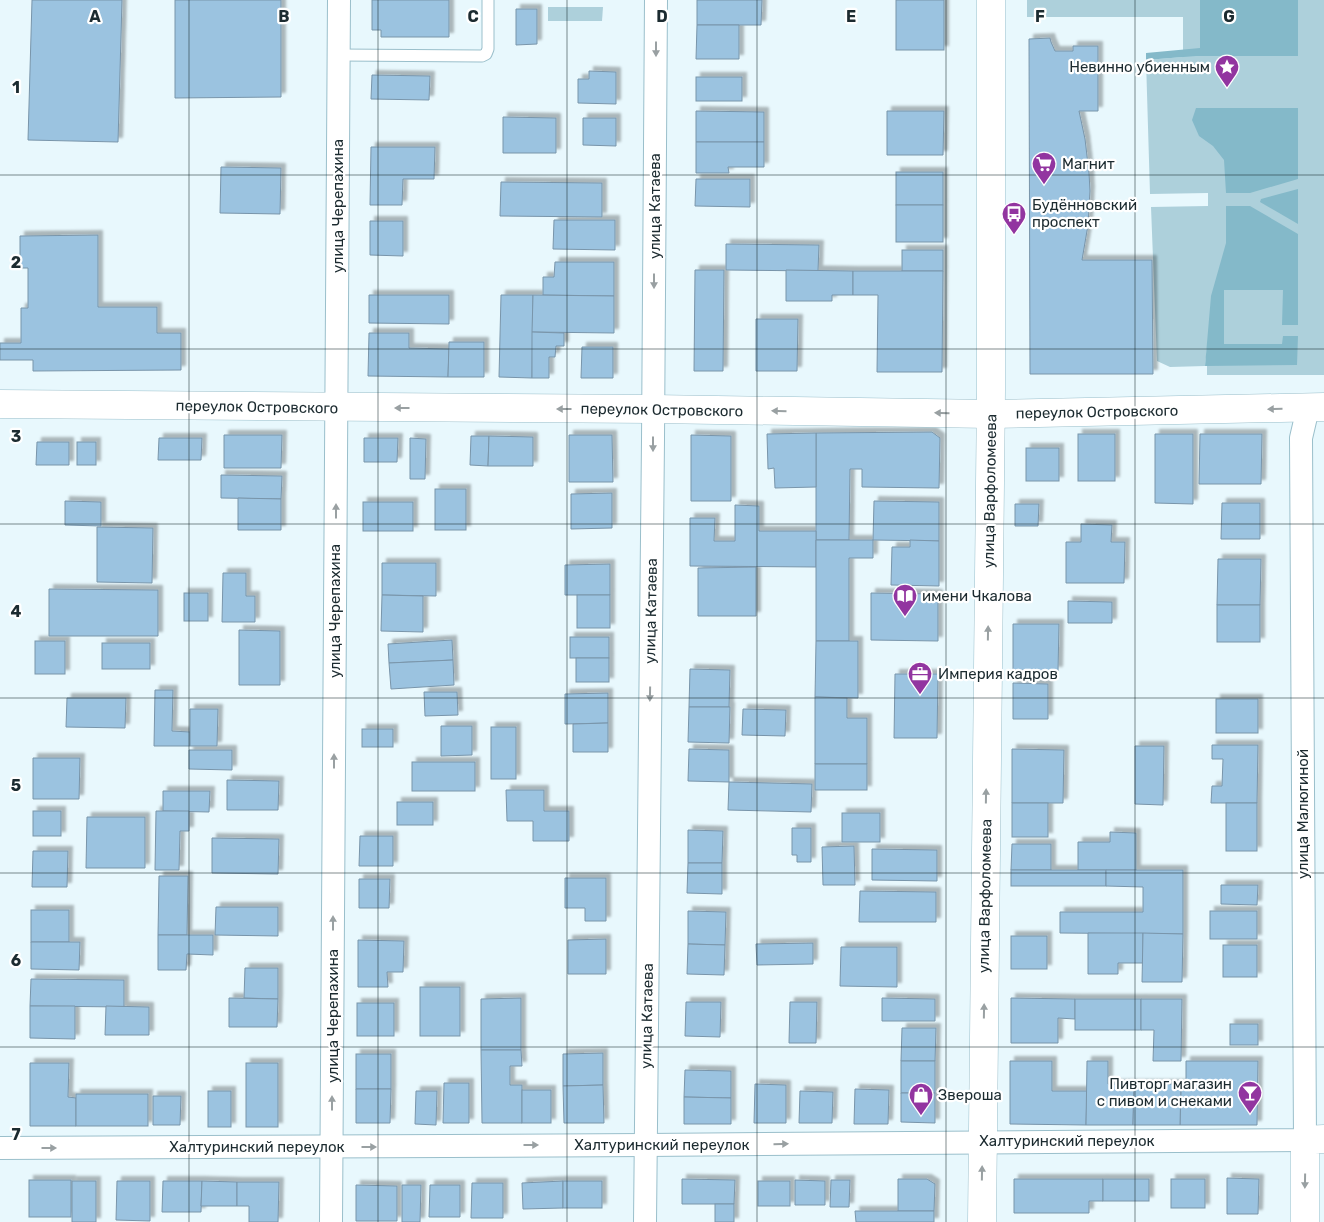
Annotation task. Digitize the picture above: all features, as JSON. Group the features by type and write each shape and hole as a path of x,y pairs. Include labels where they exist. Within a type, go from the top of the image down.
{"street":[{"name":"улица Черепахина","path":"331,1222 339,0"},
{"name":"улица Катаева","path":"645,1222 656,0"},
{"name":"улица Варфоломеева","path":"982,1222 991,414 992,0"},
{"name":"переулок Островского","path":"0,404 653,409 991,414 1316,408"},
{"name":"улица Малюгиной","path":"1305,1222 1315,1139 1301,438 1316,408"},
{"name":"Халтуринский переулок","path":"0,1148 1315,1139"}],"lane":[{"path":"339,55 482,56 486,54 488,49 488,0"}],"shaded area":[{"path":"1027,0 1324,0 1324,375 1207,375 1207,348 1205,366 1170,367 1157,361 1151,207 1208,206 1208,193 1150,194 1146,60 1183,57 1183,17 1027,17"},
{"path":"1200,0 1298,0 1298,56 1196,56 1146,60 1146,53 1200,48"},
{"path":"548,7 603,7 602,21 548,21"},
{"path":"1196,108 1298,108 1298,179 1250,193 1226,193 1224,160 1213,146 1199,136 1192,120"},
{"path":"1298,189 1298,224 1260,202 1261,199"},
{"path":"1226,206 1250,206 1298,234 1298,325 1282,325 1283,290 1224,290 1224,344 1282,344 1283,336 1298,336 1297,365 1205,366 1211,296 1226,243"}],"building":[{"path":"32,0 122,0 118,142 28,140"},
{"path":"175,0 281,0 281,97 175,98"},
{"path":"372,0 449,0 449,37 381,37 381,30 372,30"},
{"path":"697,0 762,0 761,25 697,25"},
{"path":"896,0 944,0 944,50 896,50"},
{"path":"516,9 537,9 537,44 516,45"},
{"path":"697,25 739,25 739,59 696,59"},
{"path":"1050,38 1055,51 1073,51 1073,46 1098,46 1098,111 1079,111 1085,139 1090,191 1088,225 1082,260 1152,260 1153,374 1030,374 1029,39"},
{"path":"589,71 616,72 616,104 578,103 578,79 589,79"},
{"path":"372,75 430,76 429,100 371,99"},
{"path":"696,77 742,77 742,101 696,101"},
{"path":"696,111 764,112 764,142 696,142"},
{"path":"887,111 944,111 943,155 887,155"},
{"path":"503,117 556,118 556,153 503,153"},
{"path":"583,118 616,118 616,146 583,145"},
{"path":"696,142 764,142 764,167 728,167 729,173 696,173"},
{"path":"371,147 435,147 434,179 403,179 402,205 370,205"},
{"path":"221,167 281,168 280,214 220,213"},
{"path":"896,172 943,172 943,205 896,205"},
{"path":"696,179 750,179 750,207 695,206"},
{"path":"501,182 602,183 602,217 500,216"},
{"path":"896,205 943,205 943,242 896,242"},
{"path":"554,220 615,220 615,250 553,249"},
{"path":"370,221 403,221 403,256 370,255"},
{"path":"98,235 98,307 157,307 157,333 181,333 181,370 33,371 33,360 0,360 0,343 21,343 21,308 28,308 28,268 20,268 20,236"},
{"path":"726,244 819,245 818,271 726,270"},
{"path":"902,250 943,250 943,271 902,271"},
{"path":"555,262 614,262 614,296 543,295 543,277 554,277"},
{"path":"695,270 724,270 723,371 694,371"},
{"path":"786,270 853,271 853,295 832,295 832,301 786,301"},
{"path":"853,271 943,271 942,372 877,372 878,295 853,295"},
{"path":"369,295 449,295 449,324 369,323"},
{"path":"501,295 533,295 532,378 499,377"},
{"path":"533,295 614,296 614,333 532,332"},
{"path":"756,319 798,319 797,371 756,371"},
{"path":"532,332 564,333 564,346 556,346 555,357 549,357 549,378 532,378"},
{"path":"369,333 409,333 409,348 449,349 448,377 368,376"},
{"path":"449,342 484,342 484,377 448,377"},
{"path":"582,347 613,347 613,378 581,378"},
{"path":"932,432 940,438 939,488 862,487 862,469 850,469 849,540 816,540 816,433"},
{"path":"816,433 816,487 775,488 774,468 768,469 767,434"},
{"path":"1078,434 1115,434 1115,481 1078,481"},
{"path":"1155,434 1193,434 1193,504 1155,503"},
{"path":"1200,434 1262,434 1261,484 1199,484"},
{"path":"224,435 282,435 281,468 224,468"},
{"path":"569,435 612,435 613,482 569,482"},
{"path":"691,435 731,436 731,501 691,501"},
{"path":"471,436 489,436 488,466 470,465"},
{"path":"489,436 533,437 533,466 488,466"},
{"path":"159,438 202,438 201,460 158,460"},
{"path":"364,438 398,438 397,462 364,462"},
{"path":"410,438 426,439 425,479 410,479"},
{"path":"37,442 69,442 69,465 36,465"},
{"path":"77,442 96,442 96,465 77,465"},
{"path":"1026,448 1059,448 1059,481 1026,481"},
{"path":"221,475 282,476 281,499 221,498"},
{"path":"435,489 466,489 466,530 435,530"},
{"path":"612,493 612,528 571,529 571,494"},
{"path":"238,498 281,499 281,530 238,530"},
{"path":"65,501 101,502 101,526 65,525"},
{"path":"874,501 939,502 939,541 873,540"},
{"path":"363,502 413,502 413,531 363,531"},
{"path":"1222,503 1260,503 1260,539 1221,539"},
{"path":"1015,504 1039,504 1038,526 1015,526"},
{"path":"735,505 759,506 759,531 816,531 816,567 690,566 690,518 715,518 714,541 735,541"},
{"path":"1081,524 1112,525 1111,542 1125,542 1124,583 1066,583 1066,542 1081,542"},
{"path":"97,527 153,528 152,583 97,582"},
{"path":"816,540 873,540 873,558 849,558 849,641 816,641"},
{"path":"910,540 939,541 939,586 891,585 892,547 910,547"},
{"path":"1218,559 1261,559 1260,605 1217,605"},
{"path":"382,563 436,563 436,596 382,595"},
{"path":"610,564 610,595 565,595 565,565"},
{"path":"756,567 756,616 698,616 698,568"},
{"path":"223,573 246,573 246,596 255,596 255,622 222,622"},
{"path":"49,589 158,590 158,636 49,636"},
{"path":"184,593 208,593 208,621 184,621"},
{"name":"имени Чкалова","path":"871,593 938,594 938,641 871,640"},
{"path":"382,595 423,596 423,632 381,631"},
{"path":"577,595 610,595 610,628 577,628"},
{"path":"1068,601 1112,602 1112,623 1068,623"},
{"path":"1217,605 1260,605 1260,642 1217,642"},
{"path":"1013,624 1059,624 1058,671 1013,670"},
{"path":"239,630 280,631 280,685 239,685"},
{"path":"570,637 609,637 609,658 570,658"},
{"path":"452,640 453,660 389,663 388,644"},
{"path":"35,641 65,641 65,674 35,674"},
{"path":"816,641 858,641 858,698 815,697"},
{"path":"102,643 150,643 150,669 102,669"},
{"path":"576,658 609,658 609,682 576,682"},
{"path":"453,660 454,685 391,689 389,663"},
{"path":"690,669 730,670 729,707 689,707"},
{"path":"895,674 938,674 937,738 894,738"},
{"path":"1013,683 1048,684 1048,719 1013,719"},
{"path":"155,690 173,690 172,731 190,732 190,746 154,746"},
{"path":"424,692 457,692 458,715 425,716"},
{"path":"608,693 608,723 565,724 565,694"},
{"path":"815,697 847,698 847,718 867,718 867,764 815,764"},
{"path":"67,698 126,698 125,728 66,727"},
{"path":"1216,699 1258,699 1258,733 1216,733"},
{"path":"689,707 730,707 729,743 688,742"},
{"path":"190,709 218,709 217,746 190,746"},
{"path":"743,709 786,710 785,736 742,735"},
{"path":"608,723 608,752 573,752 573,724"},
{"path":"441,726 472,726 472,755 441,756"},
{"path":"491,727 516,727 516,779 491,779"},
{"path":"362,729 393,729 393,747 362,747"},
{"path":"1212,745 1258,745 1257,803 1211,803 1212,786 1222,786 1223,759 1212,759"},
{"path":"1135,746 1164,746 1163,805 1135,804"},
{"path":"689,749 729,750 729,782 688,781"},
{"path":"1012,749 1064,750 1063,803 1012,803"},
{"path":"189,750 232,750 232,770 189,769"},
{"path":"33,758 80,758 79,799 33,799"},
{"path":"412,762 475,762 475,791 412,791"},
{"path":"815,764 867,764 867,790 815,790"},
{"path":"227,780 279,781 278,810 227,810"},
{"path":"729,782 812,784 811,812 728,810"},
{"path":"506,790 544,790 544,811 569,811 569,841 533,841 533,821 507,821"},
{"path":"163,791 210,791 209,812 163,811"},
{"path":"397,802 433,802 433,825 397,825"},
{"path":"1012,803 1048,803 1048,837 1012,837"},
{"path":"1226,803 1257,803 1257,851 1226,851"},
{"path":"33,811 61,811 61,836 33,836"},
{"path":"156,811 189,811 189,831 180,831 179,870 155,870"},
{"path":"842,813 880,813 880,842 842,842"},
{"path":"87,817 145,817 145,868 86,868"},
{"path":"792,828 811,828 811,862 797,862 797,855 792,855"},
{"path":"688,830 723,831 722,863 688,863"},
{"path":"1110,832 1136,833 1136,870 1078,870 1078,842 1110,842"},
{"path":"360,836 393,836 393,866 359,866"},
{"path":"212,838 279,839 278,874 212,873"},
{"path":"1012,844 1051,844 1051,870 1011,870"},
{"path":"854,846 855,885 823,885 822,847"},
{"path":"872,849 937,850 937,881 872,880"},
{"path":"33,851 68,851 67,887 32,887"},
{"path":"688,863 722,863 722,894 687,893"},
{"path":"1011,870 1106,870 1106,886 1011,886"},
{"path":"1106,870 1183,870 1183,934 1060,933 1060,912 1143,912 1143,887 1106,886"},
{"path":"159,876 188,876 187,935 158,935"},
{"path":"565,878 606,878 606,921 585,921 585,908 565,908"},
{"path":"359,879 390,879 389,908 359,908"},
{"path":"1221,885 1258,885 1257,905 1221,904"},
{"path":"860,891 936,892 936,922 859,922"},
{"path":"216,907 278,907 278,936 215,935"},
{"path":"31,910 69,910 69,942 31,942"},
{"path":"688,911 726,912 725,945 688,944"},
{"path":"1210,911 1257,911 1257,939 1210,939"},
{"path":"1088,933 1143,933 1143,963 1118,963 1118,974 1088,974"},
{"path":"1143,933 1183,934 1182,982 1142,982"},
{"path":"158,935 213,935 213,955 187,954 186,970 158,970"},
{"path":"1011,936 1047,936 1047,969 1011,969"},
{"path":"606,939 606,974 568,974 568,940"},
{"path":"358,940 404,941 403,972 387,972 388,987 358,987"},
{"path":"31,942 80,942 79,970 31,969"},
{"path":"813,943 813,964 757,965 756,944"},
{"path":"688,944 725,945 724,975 687,974"},
{"path":"1223,945 1257,945 1257,977 1223,977"},
{"path":"841,947 897,947 897,987 840,986"},
{"path":"245,968 278,968 278,999 244,998"},
{"path":"31,979 124,980 124,1007 30,1006"},
{"path":"420,987 460,987 460,1036 420,1036"},
{"path":"229,998 278,999 277,1027 229,1027"},
{"path":"521,998 521,1050 481,1050 481,999"},
{"path":"882,998 935,999 935,1021 882,1021"},
{"path":"1011,998 1075,999 1075,1019 1058,1018 1058,1043 1011,1043"},
{"path":"1075,999 1141,999 1141,1030 1075,1030"},
{"path":"1141,999 1182,999 1181,1061 1153,1061 1154,1030 1141,1030"},
{"path":"686,1002 721,1002 720,1037 685,1036"},
{"path":"790,1002 817,1002 816,1043 789,1043"},
{"path":"357,1003 394,1003 394,1036 357,1036"},
{"path":"30,1006 75,1006 75,1039 30,1038"},
{"path":"106,1006 149,1007 149,1035 105,1035"},
{"path":"1230,1024 1258,1024 1258,1045 1230,1045"},
{"path":"902,1028 936,1028 935,1061 901,1061"},
{"path":"481,1050 521,1050 522,1066 510,1066 510,1085 522,1085 522,1123 482,1123"},
{"path":"603,1053 603,1085 563,1086 563,1054"},
{"path":"356,1054 391,1054 391,1089 356,1089"},
{"path":"901,1061 935,1061 935,1093 901,1093"},
{"path":"1010,1061 1052,1061 1052,1091 1087,1091 1086,1125 1010,1124"},
{"path":"1087,1061 1108,1061 1108,1084 1134,1084 1133,1125 1086,1125"},
{"path":"1186,1061 1258,1061 1257,1125 1180,1125 1181,1084 1186,1084"},
{"path":"30,1063 69,1063 68,1097 76,1098 76,1126 30,1126"},
{"path":"246,1063 278,1063 278,1127 246,1127"},
{"path":"685,1070 731,1071 731,1098 684,1097"},
{"path":"444,1083 469,1083 469,1123 443,1123"},
{"path":"755,1084 786,1085 786,1123 754,1123"},
{"path":"1134,1084 1181,1084 1180,1125 1133,1125"},
{"path":"603,1085 604,1123 564,1123 563,1086"},
{"path":"356,1089 391,1089 390,1123 356,1123"},
{"path":"855,1089 889,1090 888,1124 854,1124"},
{"path":"522,1090 551,1090 551,1123 522,1123"},
{"path":"208,1091 231,1091 231,1127 208,1127"},
{"path":"416,1091 437,1091 436,1125 415,1124"},
{"path":"800,1091 833,1092 832,1123 799,1123"},
{"path":"901,1093 935,1093 935,1123 901,1122"},
{"path":"76,1094 148,1094 148,1126 76,1126"},
{"path":"153,1096 181,1096 180,1125 153,1125"},
{"path":"684,1097 731,1098 731,1124 684,1124"},
{"path":"1227,1178 1259,1179 1258,1214 1227,1214"},
{"path":"682,1179 735,1180 734,1204 682,1204"},
{"path":"898,1179 927,1179 935,1184 934,1211 898,1211"},
{"path":"1014,1179 1103,1179 1103,1201 1089,1201 1089,1213 1014,1213"},
{"path":"1103,1179 1149,1179 1149,1201 1103,1201"},
{"path":"1171,1179 1205,1179 1205,1208 1171,1208"},
{"path":"29,1180 71,1180 71,1217 29,1217"},
{"path":"795,1180 825,1181 825,1205 795,1205"},
{"path":"831,1180 850,1180 849,1207 830,1207"},
{"path":"72,1181 96,1181 96,1222 72,1222"},
{"path":"117,1181 150,1181 150,1221 116,1220"},
{"path":"163,1181 202,1181 201,1212 162,1212"},
{"path":"202,1181 237,1182 237,1206 201,1206"},
{"path":"563,1181 563,1208 523,1209 522,1183"},
{"path":"563,1181 602,1181 602,1208 563,1208"},
{"path":"758,1181 790,1181 790,1206 758,1206"},
{"path":"237,1182 279,1182 278,1222 249,1222 249,1206 237,1206"},
{"path":"472,1183 503,1183 503,1218 471,1218"},
{"path":"356,1185 397,1186 397,1221 356,1221"},
{"path":"402,1185 421,1185 420,1222 402,1222"},
{"path":"430,1185 460,1185 460,1217 429,1217"},
{"path":"715,1204 734,1204 734,1222 715,1222"},
{"path":"855,1211 934,1211 934,1222 856,1222"}],"place":[{"name":"Невинно убиенным","path":"1227,88"},
{"name":"Магнит","path":"1044,185"},
{"name":"Будённовский проспект","path":"1014,235"},
{"name":"имени Чкалова","path":"905,617"},
{"name":"Империя кадров","path":"920,695"},
{"name":"Пивторг магазин с пивом и снеками","path":"1250,1114"},
{"name":"Звероша","path":"921,1116"}]}
